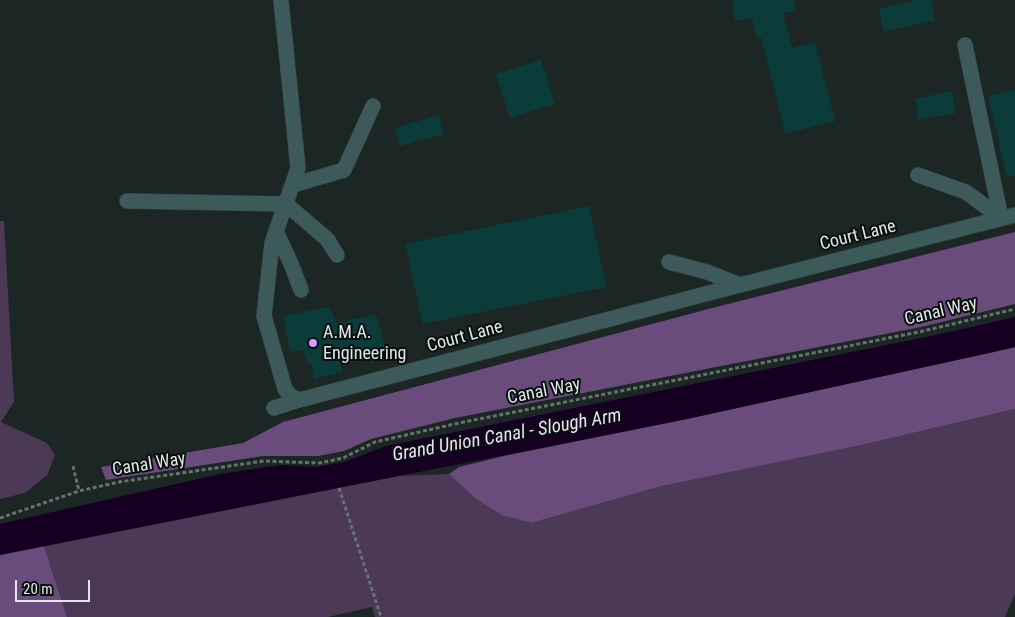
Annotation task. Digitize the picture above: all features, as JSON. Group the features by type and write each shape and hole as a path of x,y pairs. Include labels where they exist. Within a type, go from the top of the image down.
{"lane":[{"path":"281,0 298,168 272,242 264,316 286,389 292,397 299,400"},
{"path":"965,45 1008,217"},
{"path":"292,185 344,170 373,106"},
{"path":"918,175 966,192 1008,217"},
{"path":"127,201 286,204 326,239 337,255"},
{"name":"Court Lane","path":"274,408 740,285 1008,217"},
{"path":"276,231 301,290"},
{"path":"669,262 707,272 740,285"}],"path":[{"name":"Canal Way","path":"0,518 79,491 120,482 264,461 320,463 343,458 375,442 459,423 919,332 1015,309"},
{"path":"73,466 79,491"},
{"path":"339,488 381,617"}],"shaded area":[{"path":"0,221 4,221 14,402 1,422 47,443 55,455 47,475 25,493 0,499"},
{"path":"1015,232 1015,304 921,327 455,418 371,439 344,451 318,456 263,456 106,480 101,467 243,443 283,422 716,307"},
{"path":"1015,347 1015,409 862,445 662,486 531,523 501,515 476,499 449,474 459,467 504,456 687,419"},
{"path":"1015,409 1015,594 1005,617 375,617 372,607 328,617 67,617 44,546 396,476 449,474 476,499 501,515 531,523 662,486 862,445"},
{"path":"44,546 67,617 0,617 0,555"}],"water":[{"name":"Grand Union Canal - Slough Arm","path":"1015,317 1015,347 994,352 687,419 0,555 0,524 220,474 281,465 316,467 344,462 386,446 936,335"}],"building":[{"path":"732,0 794,0 795,11 783,13 792,48 815,42 835,121 785,134 761,37 756,38 752,18 735,21"},
{"path":"916,0 931,0 935,20 884,32 879,9"},
{"path":"541,60 555,104 510,118 496,74"},
{"path":"1015,90 1015,176 1007,177 988,96"},
{"path":"952,91 956,113 919,120 915,99"},
{"path":"439,115 444,134 400,146 395,128"},
{"path":"589,206 606,287 423,324 405,244"},
{"name":"A.M.A. Engineering","path":"329,307 337,323 376,314 385,348 339,360 342,372 314,379 311,363 307,364 303,350 290,352 283,316"}],"place":[{"name":"A.M.A. Engineering","path":"313,343"}]}
